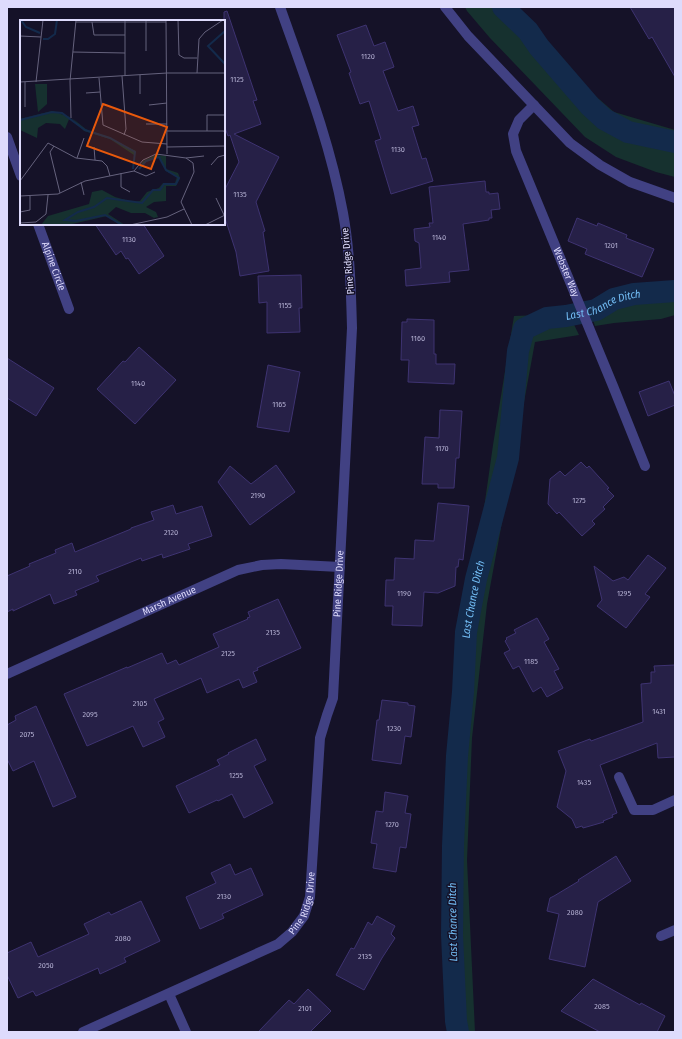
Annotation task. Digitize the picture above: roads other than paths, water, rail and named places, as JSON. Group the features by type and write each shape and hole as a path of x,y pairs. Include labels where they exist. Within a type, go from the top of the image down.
{"street":[{"name":"Pine Ridge Drive","path":"83,1032 278,944 292,932 304,916 310,897 320,738 333,698 352,328 350,272 343,214 330,156 314,103 280,7"},
{"path":"445,7 468,36 570,143 600,165 630,182 675,198"},
{"name":"Webster Way","path":"534,105 519,120 513,134 516,151 645,466"},
{"path":"7,138 20,173"},
{"name":"Alpine Circle","path":"38,225 69,309"},
{"name":"Marsh Avenue","path":"7,674 238,570 262,565 281,564 340,567"},
{"path":"619,777 634,810 654,810 675,800"},
{"path":"661,936 675,930"},
{"path":"169,994 186,1032"}],"waterway":[{"name":"Last Chance Ditch","path":"503,7 528,31 539,47 590,106 604,119 628,132 675,142"},
{"name":"Last Chance Ditch","path":"458,1032 456,1021 452,935 453,846 457,756 463,692 466,632 476,579 508,458 518,351 524,329 547,318 596,310 614,299 634,294 675,291"}]}
